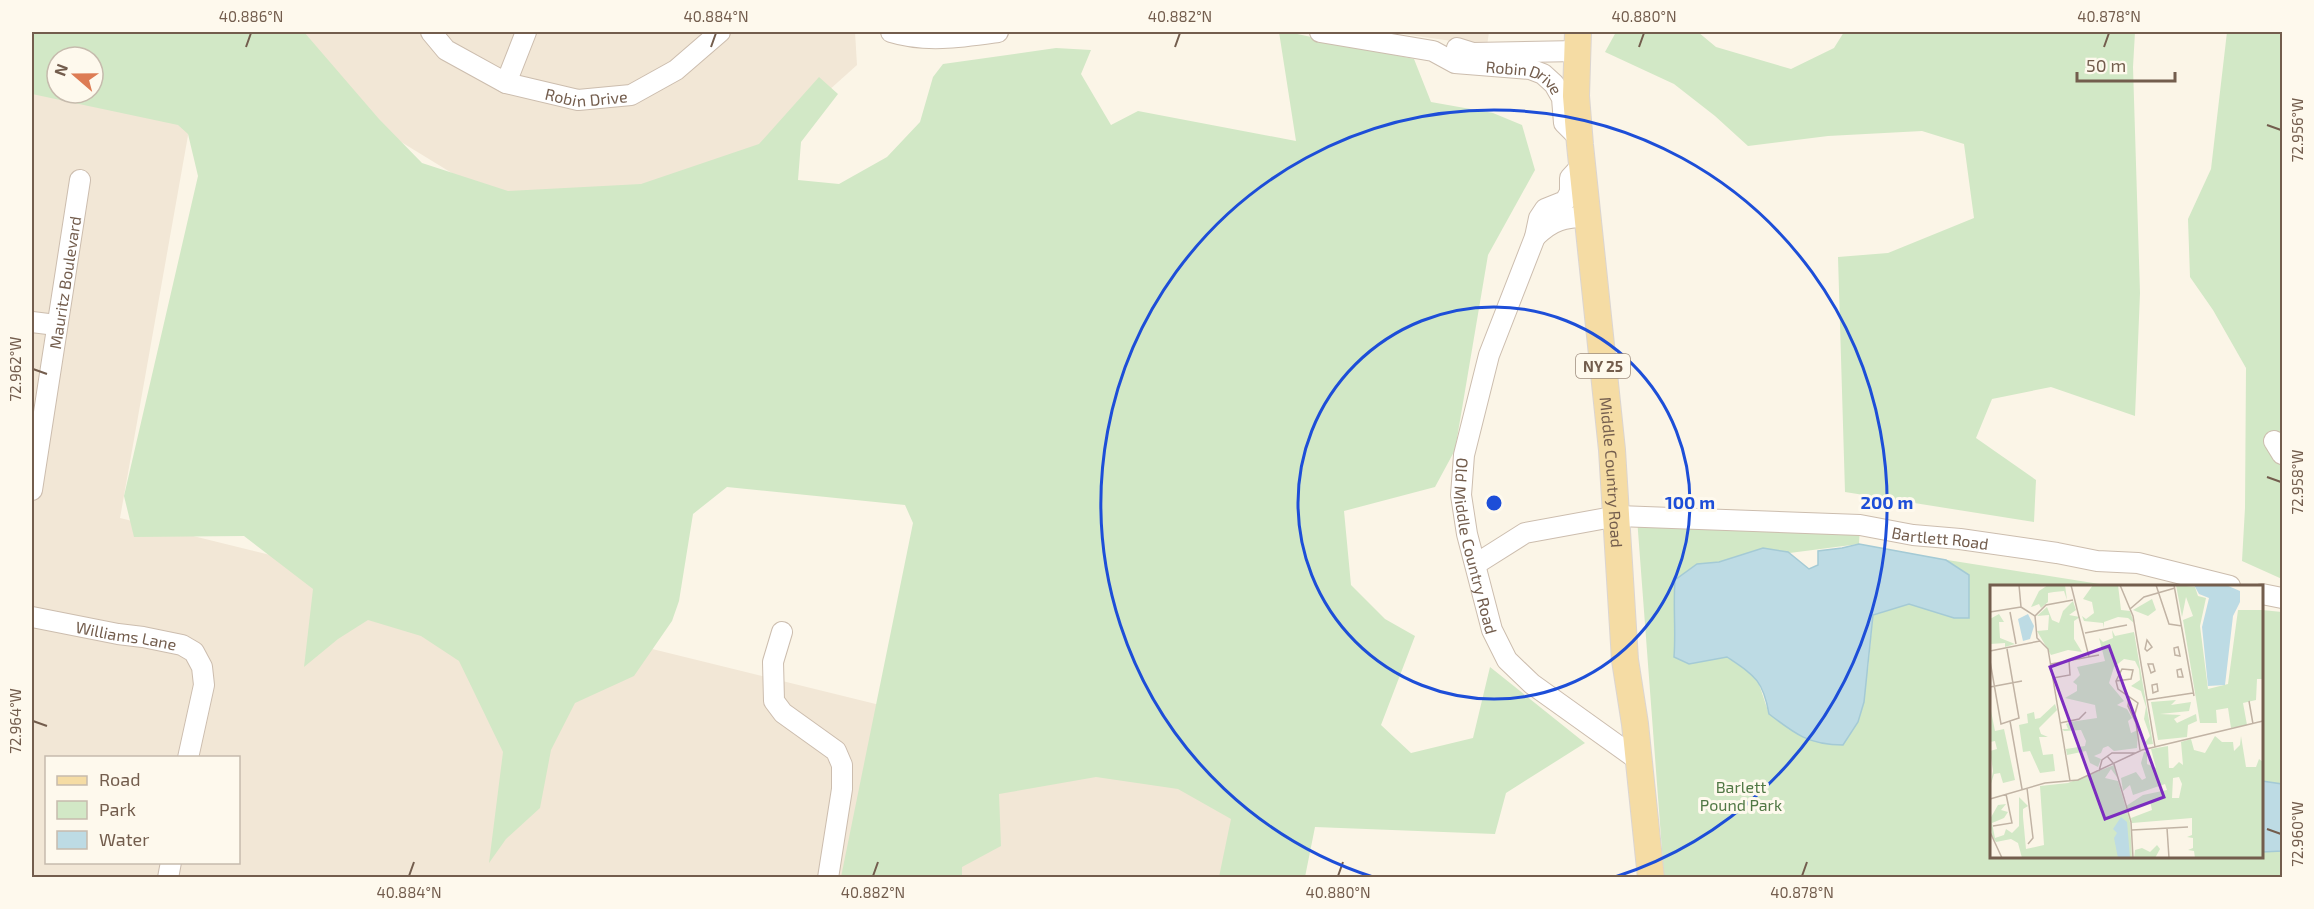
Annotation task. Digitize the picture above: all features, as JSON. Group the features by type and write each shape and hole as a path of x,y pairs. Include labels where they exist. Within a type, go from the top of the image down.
{"main road":[{"name":"Middle Country Road","path":"1578,41 1576,96 1617,516 1623,636 1652,878"}],"street":[{"name":"Robin Drive","path":"431,32 446,50 506,83 578,100 631,95 676,70 720,32"},
{"path":"506,83 526,32"},
{"path":"891,32 907,36 957,38 998,32"},
{"name":"Robin Drive","path":"1320,32 1433,51 1472,45 1494,46 1513,51 1578,41"},
{"name":"Robin Drive","path":"1433,51 1455,63 1530,69 1543,74 1554,84 1562,98 1564,123 1580,139"},
{"name":"Old Middle Country Road","path":"1582,165 1570,178 1570,192 1565,201 1545,209 1539,218 1535,237 1489,355 1464,455 1461,495 1467,534 1492,630 1507,660 1532,684 1638,760"},
{"name":"Mauritz Boulevard","path":"32,490 80,180"},
{"path":"1535,237 1547,225 1562,219 1588,216"},
{"path":"32,322 56,326"},
{"name":"Bartlett Road","path":"1476,564 1525,533 1617,516 1860,525 1913,535 1960,538 2057,552 2097,561 2138,563 2226,585"},
{"path":"2263,594 2283,598"},
{"name":"Williams Lane","path":"32,617 182,645 194,652 202,668 204,685 188,756"},
{"path":"782,632 773,662 774,701 783,713 836,751 842,765 842,789 828,878"}],"shaded area":[{"path":"298,32 855,32 857,65 750,161 638,192 491,197 375,126"},
{"path":"1389,32 1489,32 1487,46"},
{"path":"32,76 45,85 45,105 105,105 105,95 192,113 120,518 1242,794 1225,877 32,877"}],"green space":[{"path":"32,32 304,32 379,119 422,163 508,191 641,184 759,144 819,77 838,94 801,142 798,180 839,184 887,157 920,122 933,77 943,64 1056,48 1091,50 1081,74 1111,125 1138,111 1296,141 1279,32 1414,59 1431,102 1493,113 1522,125 1535,170 1488,255 1455,450 1435,487 1344,511 1351,585 1385,619 1415,636 1381,725 1411,753 1473,738 1490,667 1585,743 1506,793 1495,834 1315,827 1305,877 1219,877 1231,819 1178,789 1096,777 999,794 1001,846 962,867 962,877 841,877 913,523 905,505 727,487 693,514 679,601 672,621 634,676 575,703 551,750 540,808 506,839 489,863 503,752 459,661 421,636 368,620 338,639 304,667 313,589 244,536 134,537 124,496 198,176 188,134 178,125 84,105 105,105 105,45 45,45 45,97 32,94"},
{"path":"1616,32 1698,32 1716,47 1791,69 1834,48 1844,32 2135,32 2133,67 2140,293 2135,416 2051,387 1992,399 1976,438 2036,480 2034,522 1845,492 1838,257 1888,253 1974,218 1964,144 1922,131 1828,136 1748,146 1715,116 1674,84 1605,52"},
{"path":"2227,32 2282,32 2282,579 2242,561 2245,508 2246,368 2213,310 2190,277 2188,219 2211,169"},
{"name":"Barlett Pound Park","path":"1637,518 1860,525 1859,544 1719,562 1675,580 1674,657 1727,657 1757,678 1769,714 1868,670 1873,615 1872,548 2106,585 1990,585 1990,858 2263,858 2263,610 2282,612 2282,877 1664,877"}],"water":[{"path":"1859,544 1946,560 1969,575 1969,618 1954,618 1909,604 1873,615 1864,702 1858,722 1843,745 1821,743 1803,737 1778,721 1769,714 1764,693 1756,680 1727,657 1689,664 1674,657 1675,580 1697,564 1719,562 1763,548 1788,552 1809,569 1818,565 1818,551"},
{"path":"2263,781 2282,784 2282,851 2263,852"}]}
